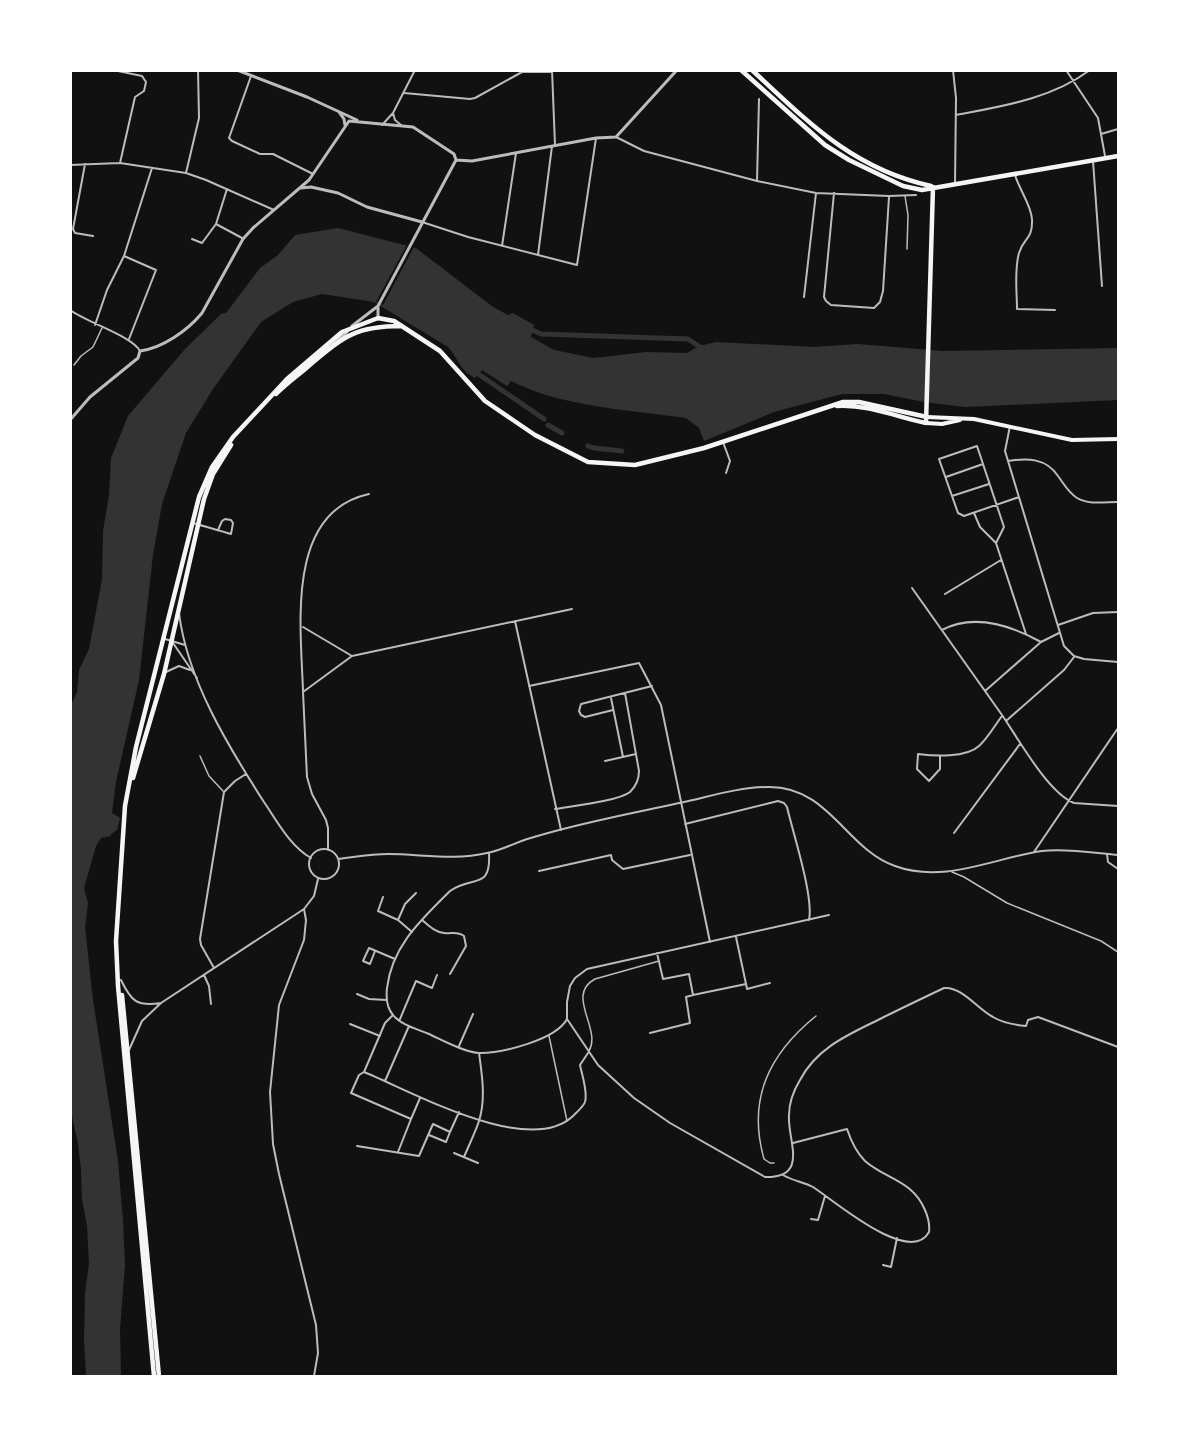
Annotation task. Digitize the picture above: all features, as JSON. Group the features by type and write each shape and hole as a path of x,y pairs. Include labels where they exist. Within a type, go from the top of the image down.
{"main road":[{"path":"741,70 796,121 833,151 912,190 955,185 1119,156"},
{"path":"752,70 814,128 837,146 900,178 933,187"},
{"path":"927,420 933,187"},
{"path":"156,1377 119,944 128,807 138,756 164,674 199,497 210,472 233,436 286,379 342,332 352,326 378,318 388,319 440,351 485,401 535,435 588,462 635,465 704,448 816,410 850,406 942,424 967,418 1072,440 1119,439"},
{"path":"156,1377 125,1069 116,941 125,806 136,747 194,523 213,474 232,443 289,381 330,347 364,329 401,326"}],"street":[{"path":"113,70 142,76 146,82 144,91 135,97 120,163"},
{"path":"186,173 199,118 198,70"},
{"path":"237,70 343,112 366,124 413,127 454,154 455,166 422,222 378,306 352,326"},
{"path":"382,125 393,113 415,70"},
{"path":"616,137 677,70"},
{"path":"953,70 956,115 955,185"},
{"path":"1066,70 1098,118 1106,159"},
{"path":"956,115 1032,98 1074,82 1090,70"},
{"path":"404,93 470,99 476,98 522,72 552,71 554,146 538,255"},
{"path":"251,76 229,138 260,154 273,154 313,174"},
{"path":"757,181 759,99"},
{"path":"338,111 345,125"},
{"path":"393,113 395,120 401,125"},
{"path":"140,351 152,349 195,321 202,313 243,239 301,189 345,125 358,121"},
{"path":"1101,134 1119,129"},
{"path":"456,160 472,161 596,138 616,137 644,151 757,181 816,193 916,195"},
{"path":"301,189 311,187 343,194 367,207 501,246 578,265 596,138"},
{"path":"501,246 516,153"},
{"path":"1093,161 1102,286"},
{"path":"70,165 120,163 186,173 274,210"},
{"path":"85,164 73,229 75,233 93,236"},
{"path":"95,325 124,256 152,168"},
{"path":"1015,174 1032,216 1032,232 1021,246 1018,255 1017,309 1055,310"},
{"path":"309,180 311,187"},
{"path":"192,239 202,243 216,224 226,189"},
{"path":"804,297 816,193"},
{"path":"834,193 826,301 831,305 874,308 880,302 883,291 889,196"},
{"path":"216,224 243,239"},
{"path":"124,256 156,270 129,339"},
{"path":"330,347 344,334 378,318 378,306"},
{"path":"70,310 95,325 129,339 137,345 140,351 138,358 90,397 70,420"},
{"path":"1010,426 1005,451 1064,646 1074,657 1119,662"},
{"path":"723,441 730,461 726,473"},
{"path":"996,543 1004,526 998,504 976,446 939,459 958,513 964,516 998,504 1019,498"},
{"path":"1008,461 1037,460 1050,466 1067,489 1078,498 1090,502 1119,502"},
{"path":"946,477 983,464"},
{"path":"952,496 990,484"},
{"path":"328,850 328,828 312,794 307,777 303,692 302,581 312,544 321,528 343,504 354,497 369,494"},
{"path":"974,513 980,527 996,543 1026,634"},
{"path":"194,523 231,534 233,523 225,519 218,530"},
{"path":"945,594 1001,560"},
{"path":"912,588 1020,744 1038,768 1068,800 1119,806"},
{"path":"179,607 185,645 222,732 246,774 295,846 311,858"},
{"path":"303,692 352,656 572,609"},
{"path":"1058,625 1093,613 1119,612"},
{"path":"515,621 561,830"},
{"path":"942,630 965,623 983,622 1000,625 1041,642"},
{"path":"302,626 352,656"},
{"path":"985,692 1041,642 1059,633"},
{"path":"165,639 185,645"},
{"path":"171,641 198,680"},
{"path":"1006,721 1064,670 1074,657"},
{"path":"529,686 639,663 661,705 690,855 710,942"},
{"path":"164,674 169,669 179,666 192,671"},
{"path":"613,710 585,717 579,711 581,704 652,686"},
{"path":"555,809 622,796 628,793 639,778 624,693"},
{"path":"611,697 623,757"},
{"path":"940,756 940,769 928,781 917,769 918,754 940,756 978,748 1002,716"},
{"path":"1032,853 1119,728"},
{"path":"954,833 1020,744"},
{"path":"605,761 636,754"},
{"path":"214,968 200,939 224,792 246,774"},
{"path":"338,859 387,854 465,857 489,853 531,837 681,803 770,786 789,789 812,798 870,851 892,866 921,872 950,871 1042,851 1119,855"},
{"path":"684,824 778,801 784,803 787,807 805,885 810,912 809,920"},
{"path":"1041,840 1042,851"},
{"path":"128,1053 142,1020 161,1004 304,909 314,896 318,879 310,868 311,858 318,851 328,850 338,859 336,874 328,879 318,879"},
{"path":"489,853 490,867 484,878 458,886 401,944 389,978 387,1000 393,1015 409,1026 479,1053 549,1036 561,1028 567,1019"},
{"path":"1107,854 1108,862 1119,869"},
{"path":"539,871 611,855 617,866 623,868 690,855"},
{"path":"398,920 405,904 416,893"},
{"path":"383,897 378,912 398,920 412,932"},
{"path":"304,909 306,920 304,940 279,1005 270,1092 270,1120 279,1174 316,1325 318,1353 314,1377"},
{"path":"829,915 581,972 570,986 567,1019 598,1065 634,1098 670,1123 758,1175 775,1178 783,1175 792,1163 795,1152 789,1115 797,1086 809,1064 838,1040 944,988 950,987 956,990 987,1014 1011,1024 1026,1026 1028,1020 1038,1017 1119,1047"},
{"path":"423,920 440,933 458,932 464,936 466,946 450,974"},
{"path":"736,937 747,989 770,983"},
{"path":"375,951 370,964 363,961 369,948 394,959"},
{"path":"657,953 663,979 689,974 693,995"},
{"path":"204,975 209,986 211,1004"},
{"path":"399,1020 416,981 432,988 437,975"},
{"path":"121,980 131,998 138,1003 161,1004"},
{"path":"650,1033 690,1023 687,997 746,984"},
{"path":"357,994 369,999 387,1000"},
{"path":"459,1046 473,1014"},
{"path":"393,1015 385,1023 364,1072 358,1075 351,1094 411,1119"},
{"path":"350,1023 380,1036"},
{"path":"385,1081 409,1026"},
{"path":"364,1072 479,1121 508,1128 540,1129 558,1126 567,1121 585,1102 580,1065 588,1052"},
{"path":"464,1157 479,1121 482,1107 483,1082 479,1053"},
{"path":"397,1153 421,1096"},
{"path":"428,1135 446,1142 459,1112"},
{"path":"357,1146 419,1156 433,1124 450,1132"},
{"path":"783,1175 812,1186 860,1222 897,1238 918,1241 928,1236 929,1221 921,1201 901,1182 866,1162 854,1147 847,1129 793,1143"},
{"path":"454,1153 478,1163"},
{"path":"811,1218 818,1220 825,1196"},
{"path":"883,1265 891,1267 897,1238"}],"lane":[{"path":"905,195 908,215 907,249"},
{"path":"74,364 93,347 102,328"},
{"path":"200,756 209,776 224,792"},
{"path":"950,871 1007,903 1101,941 1119,952"},
{"path":"588,1052 592,1042 582,998 587,985 595,979 659,961"},
{"path":"774,1163 764,1159 758,1130 760,1097 764,1081 785,1045 816,1016"},
{"path":"549,1036 567,1121"}],"shaded area":[{"path":"338,228 416,248 493,307 508,315 513,313 534,325 531,337 554,350 594,358 646,352 687,353 699,346 716,342 814,347 858,344 942,351 1118,348 1118,400 965,407 884,394 842,394 774,412 704,441 699,428 686,418 619,410 552,397 511,381 507,386 482,370 475,378 463,368 448,347 374,302 322,294 293,302 261,322 213,389 186,433 162,504 153,555 139,680 116,782 112,813 120,818 117,830 111,836 101,838 96,846 84,888 88,903 85,927 93,1000 118,1161 125,1265 120,1329 121,1376 86,1376 85,1293 89,1264 87,1226 82,1199 78,1144 70,1107 70,707 77,692 79,670 89,649 102,579 103,531 109,495 111,458 128,416 185,349 221,314 226,313 260,268 278,255 295,235"}],"pier":[{"path":"409,241 415,245 383,305 376,302"}],"waterway":[{"path":"528,328 541,334 688,339 703,349"},
{"path":"474,371 544,419"},
{"path":"548,425 562,433"},
{"path":"588,446 622,451"}]}
